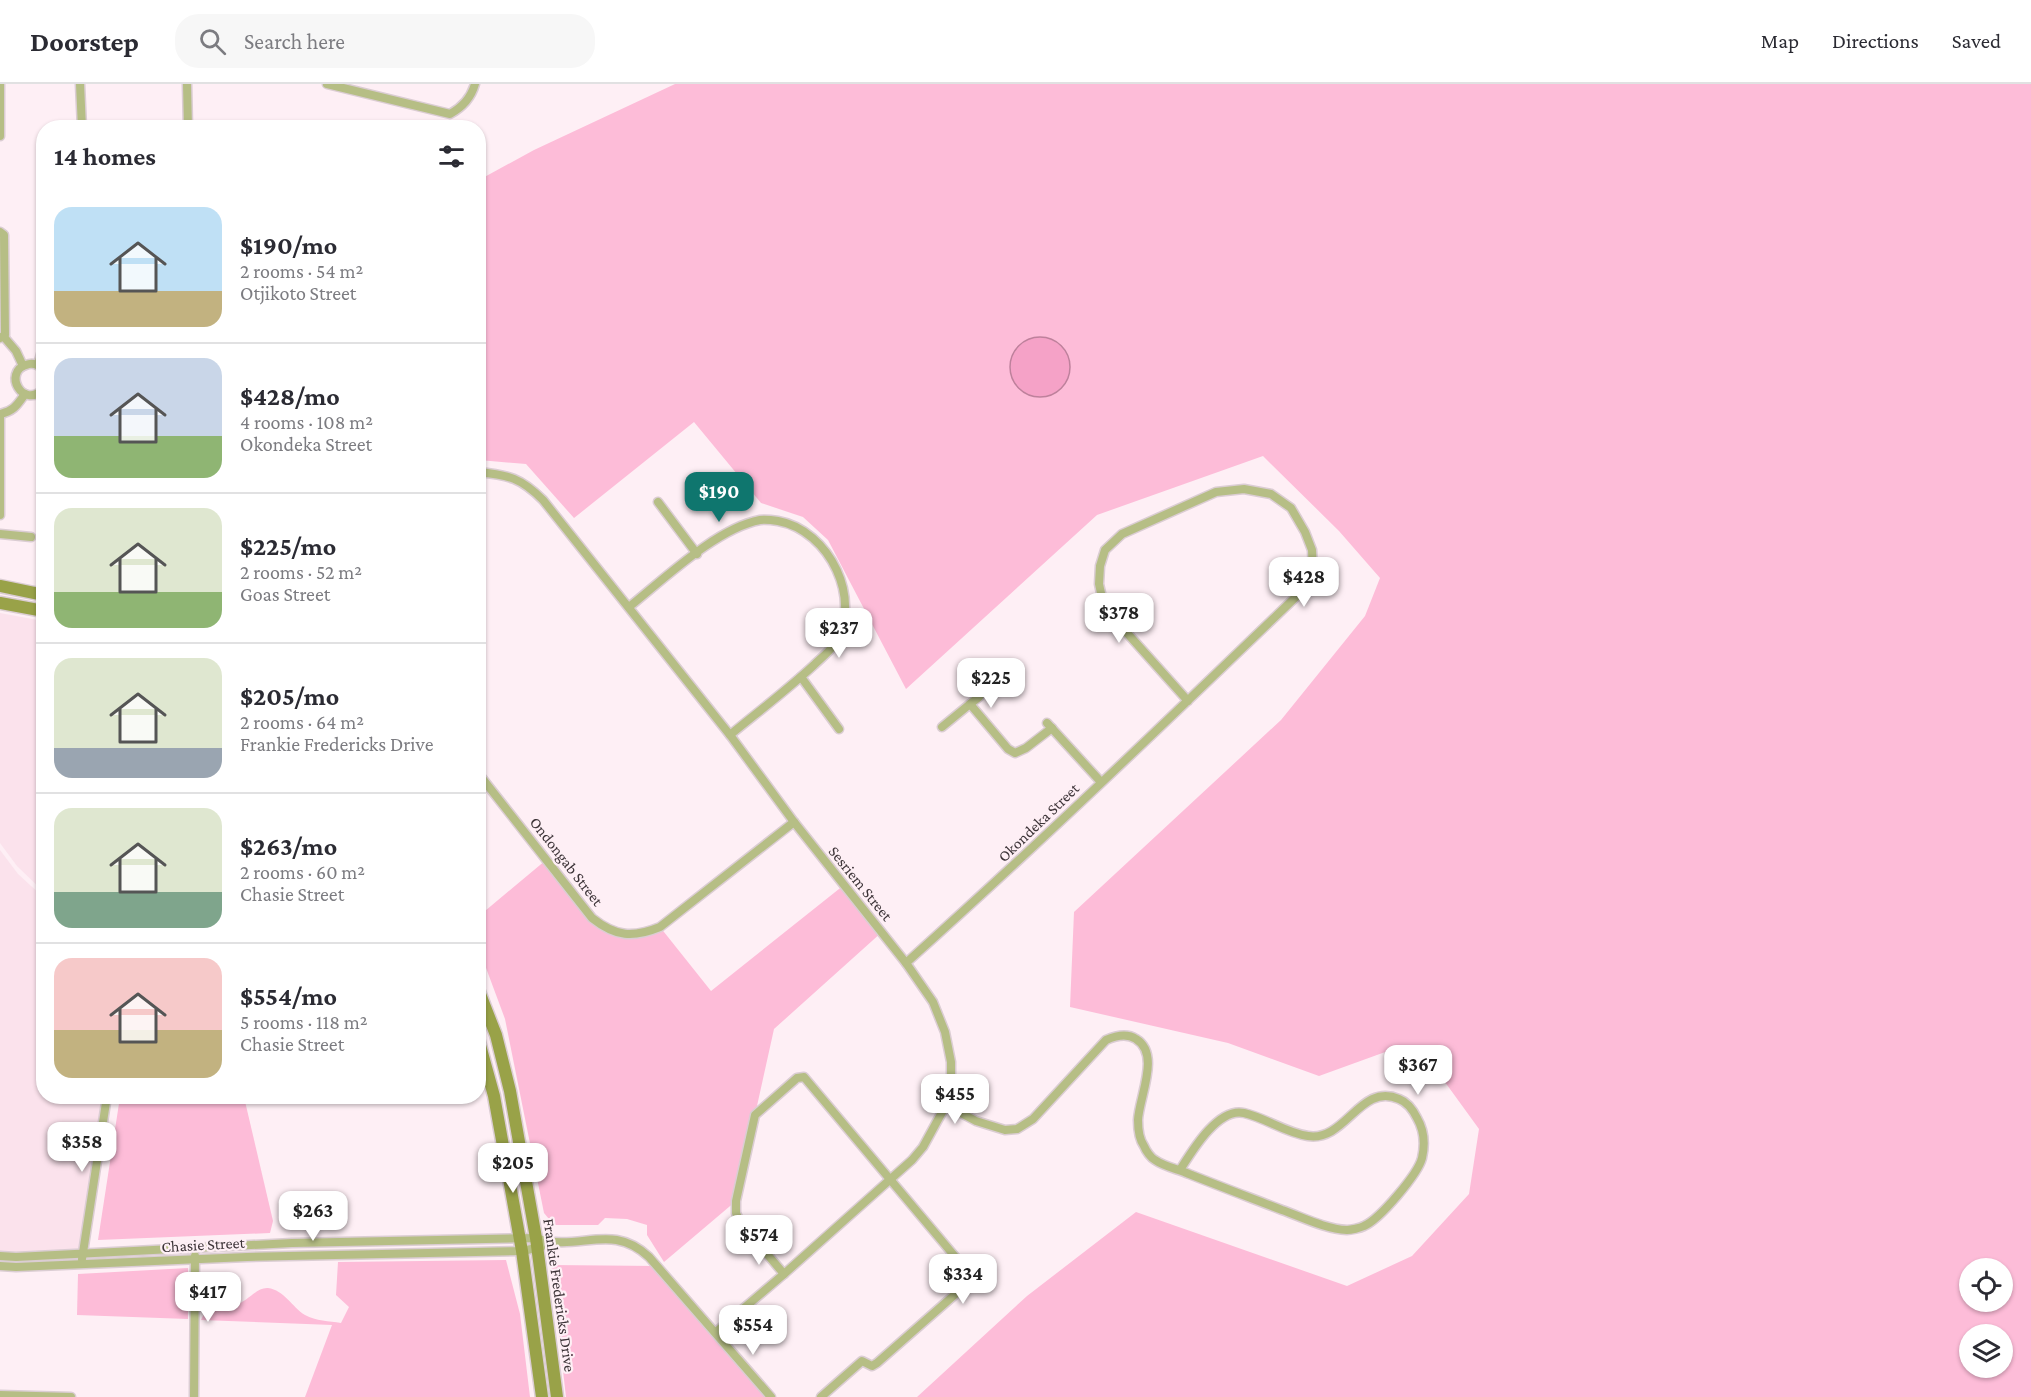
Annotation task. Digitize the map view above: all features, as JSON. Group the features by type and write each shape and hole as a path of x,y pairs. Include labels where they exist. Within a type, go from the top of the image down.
{"main road":[{"path":"0,586 36,593"},
{"path":"0,603 36,610"},
{"name":"Frankie Fredericks Drive","path":"486,1009 496,1035 510,1091 537,1243 557,1397"},
{"name":"Frankie Fredericks Drive","path":"486,1067 494,1096 521,1245 542,1397"}],"street":[{"path":"0,84 0,136"},
{"path":"80,84 82,120"},
{"path":"187,84 188,120"},
{"path":"327,84 450,114 467,101 475,84"},
{"path":"0,232 4,235 2,337 16,351 23,366"},
{"path":"36,366 28,364 23,366 15,379 19,389 25,394 36,393"},
{"path":"0,515 0,414 16,408 25,394"},
{"name":"Sesriem Street","path":"486,473 520,480 530,487 629,607 730,735 794,822 906,963 933,1002 945,1032 951,1062 951,1090 946,1105 923,1147 891,1179 716,1332"},
{"name":"Okondeka Street","path":"906,963 982,895 1188,701 1301,592 1313,571 1312,550 1291,508 1271,494 1244,489 1216,492 1122,534 1105,550 1100,566 1099,584 1106,608 1188,701"},
{"path":"658,502 697,554"},
{"path":"629,607 737,526 763,519 792,524 820,544 836,567 843,586 845,610 840,632 833,646 801,677 730,735"},
{"path":"0,534 31,537"},
{"path":"801,677 839,729"},
{"path":"942,727 979,697"},
{"path":"970,704 1008,749 1015,753 1026,748 1050,726 1101,782"},
{"name":"Ondongab Street","path":"486,783 592,918 606,929 618,933 634,934 660,927 794,822"},
{"path":"946,1105 976,1121 1005,1130 1017,1129 1033,1119 1106,1040 1114,1036 1125,1035 1134,1038 1143,1045 1147,1052 1148,1059 1138,1119 1141,1140 1154,1160 1180,1170 1330,1227 1348,1230 1365,1226 1402,1190 1416,1172 1422,1158 1424,1140 1419,1122 1412,1109 1399,1099 1385,1097 1370,1099 1334,1131 1321,1136 1308,1136 1242,1112 1226,1115 1212,1126 1180,1170"},
{"path":"784,1274 740,1222 736,1213 736,1201 755,1115 797,1078 804,1077 968,1272 970,1278 968,1283 877,1363 872,1366 862,1361 821,1397"},
{"path":"82,1264 106,1104"},
{"name":"Chasie Street","path":"0,1266 195,1260 604,1239 628,1241 650,1257 771,1397"},
{"name":"Chasie Street","path":"0,1256 357,1241 521,1245"},
{"path":"194,1397 195,1248"},
{"path":"0,1395 70,1397"}],"shaded area":[{"path":"675,84 2031,84 2031,1397 917,1397 1027,1296 1136,1212 1347,1286 1412,1256 1469,1194 1479,1129 1442,1078 1399,1047 1319,1076 1228,1043 1070,1007 1074,912 1281,720 1365,616 1380,578 1339,531 1263,456 1097,515 906,689 828,540 803,517 761,503 694,422 574,518 526,464 486,461 486,176 534,150"},
{"path":"1040,337 1057,342 1065,350 1070,367 1065,384 1057,392 1040,397 1023,392 1015,384 1010,367 1015,350 1023,342"},
{"path":"0,613 36,620 36,884 17,866 0,843"},
{"path":"0,850 18,874 36,891 36,1104 106,1104 83,1254 0,1256"},
{"path":"546,860 592,918 618,933 660,927 711,991 844,885 882,932 774,1029 736,1201 664,1262 647,1235 647,1225 627,1219 605,1218 598,1225 554,1225 544,1213 505,1019 486,968 486,910"},
{"path":"119,1104 246,1104 273,1221 270,1233 98,1240"},
{"path":"506,1260 520,1314 530,1397 305,1397 332,1325 201,1320 204,1314 215,1305 240,1303 259,1290 268,1288 279,1292 300,1312 309,1317 341,1323 349,1307 336,1295 338,1262"},
{"path":"551,1265 657,1266 771,1397 566,1397"},
{"path":"188,1268 188,1319 77,1315 78,1274"}]}
